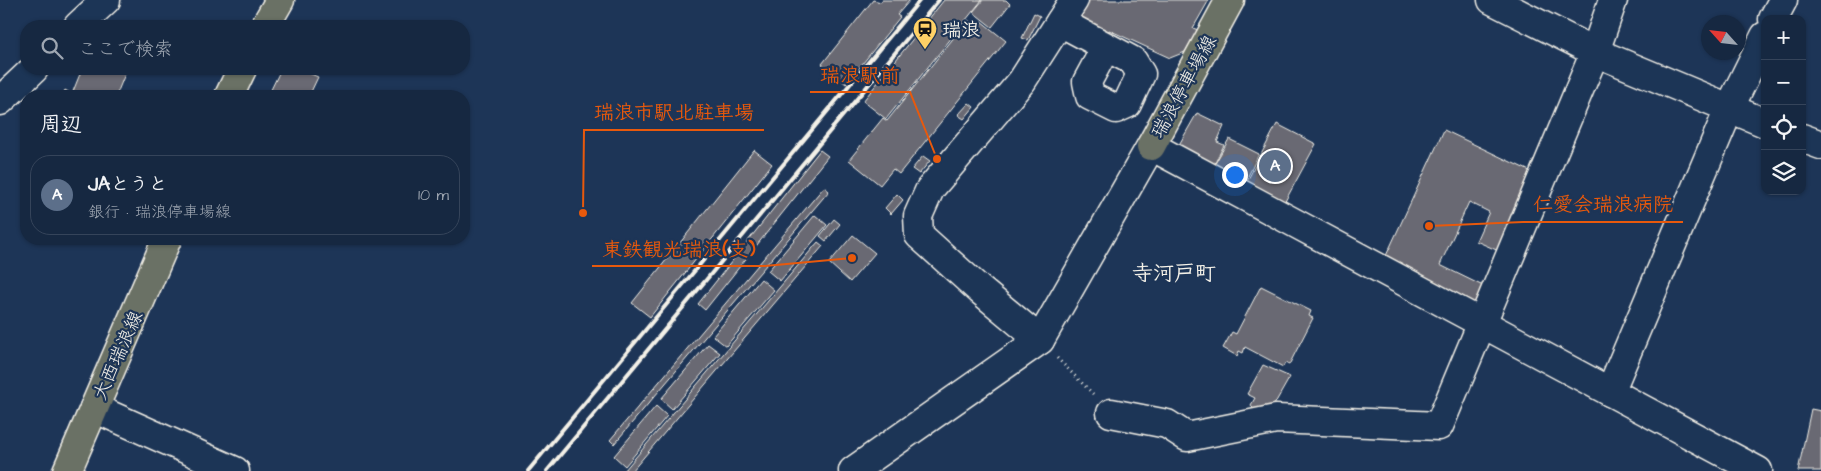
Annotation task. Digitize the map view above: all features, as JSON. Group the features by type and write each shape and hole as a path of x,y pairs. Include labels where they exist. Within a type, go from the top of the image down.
{"main road":[{"path":"268,20 280,0"},
{"name":"瑞浪停車場線","path":"1151,146 1230,0"},
{"path":"232,90 239,75"},
{"name":"大西瑞浪線","path":"67,471 164,245"}],"street":[{"path":"84,20 106,0"},
{"path":"1492,0 1595,52 1761,121"},
{"path":"1111,413 1168,424 1188,438 1276,419 1439,426 1595,52 1613,0"},
{"path":"1775,15 1783,0"},
{"path":"1040,340 980,290 919,235 918,216 930,189 1022,80 1067,11 1106,47"},
{"path":"1610,392 1729,109 1761,44"},
{"path":"0,101 28,75"},
{"path":"1806,139 1821,145"},
{"path":"854,471 1040,340 1151,146 1758,471"},
{"path":"94,408 235,471"}],"path":[{"path":"1040,340 1111,413"}],"building":[{"path":"873,0 881,2 882,0 910,0 897,15 900,17 846,84 822,64"},
{"path":"944,0 982,0 886,119 863,101"},
{"path":"983,0 1006,0 1010,4 992,27 973,12"},
{"path":"1089,0 1209,0 1193,28 1198,30 1185,52 1170,58 1109,30 1107,34 1084,23 1081,12"},
{"path":"1034,13 1040,16 1028,40 1022,38"},
{"path":"968,20 976,27 981,21 1006,41 899,174 893,169 880,185 849,160 883,118 887,121"},
{"path":"80,75 125,75 118,90 74,90"},
{"path":"278,75 313,75 318,77 312,90 271,90"},
{"path":"969,103 974,107 964,119 958,115"},
{"path":"1197,113 1224,126 1217,142 1224,145 1212,169 1176,150"},
{"path":"1277,124 1316,144 1282,207 1244,187"},
{"path":"1444,130 1536,174 1501,252 1476,241 1489,212 1469,202 1440,265 1485,287 1477,305 1385,258"},
{"path":"1229,139 1259,154 1243,186 1212,169"},
{"path":"754,150 772,164 650,317 632,303"},
{"path":"820,150 828,156 705,310 698,304"},
{"path":"923,156 930,161 919,174 912,169"},
{"path":"824,187 829,191 614,444 610,440"},
{"path":"897,194 903,200 891,214 885,208"},
{"path":"815,215 827,225 780,281 768,271"},
{"path":"834,219 840,224 826,241 820,236"},
{"path":"853,235 875,253 850,282 829,263"},
{"path":"818,242 823,246 632,471 624,471"},
{"path":"761,279 774,290 726,346 713,336"},
{"path":"1261,286 1311,311 1309,316 1313,318 1289,365 1285,363 1283,367 1245,347 1243,353 1239,351 1237,356 1223,348 1232,332 1236,334"},
{"path":"708,344 720,353 672,409 661,399"},
{"path":"1263,365 1290,377 1266,419 1255,412 1251,405 1255,398 1247,394"},
{"path":"656,406 667,416 625,466 614,456"},
{"path":"1811,409 1821,411 1821,471 1798,471"}],"railway":[{"path":"528,471 920,0"},
{"path":"547,471 939,0"}],"place":[{"name":"瑞浪","path":"925,50"},
{"name":"瑞浪駅前","path":"937,159"},
{"name":"JAとうと","path":"1275,166"},
{"name":"瑞浪市駅北駐車場","path":"583,213"},
{"name":"仁愛会瑞浪病院","path":"1429,226"},
{"name":"東鉄観光瑞浪(支)","path":"852,258"}],"district":[{"name":"寺河戸町","path":"1174,273"}]}
